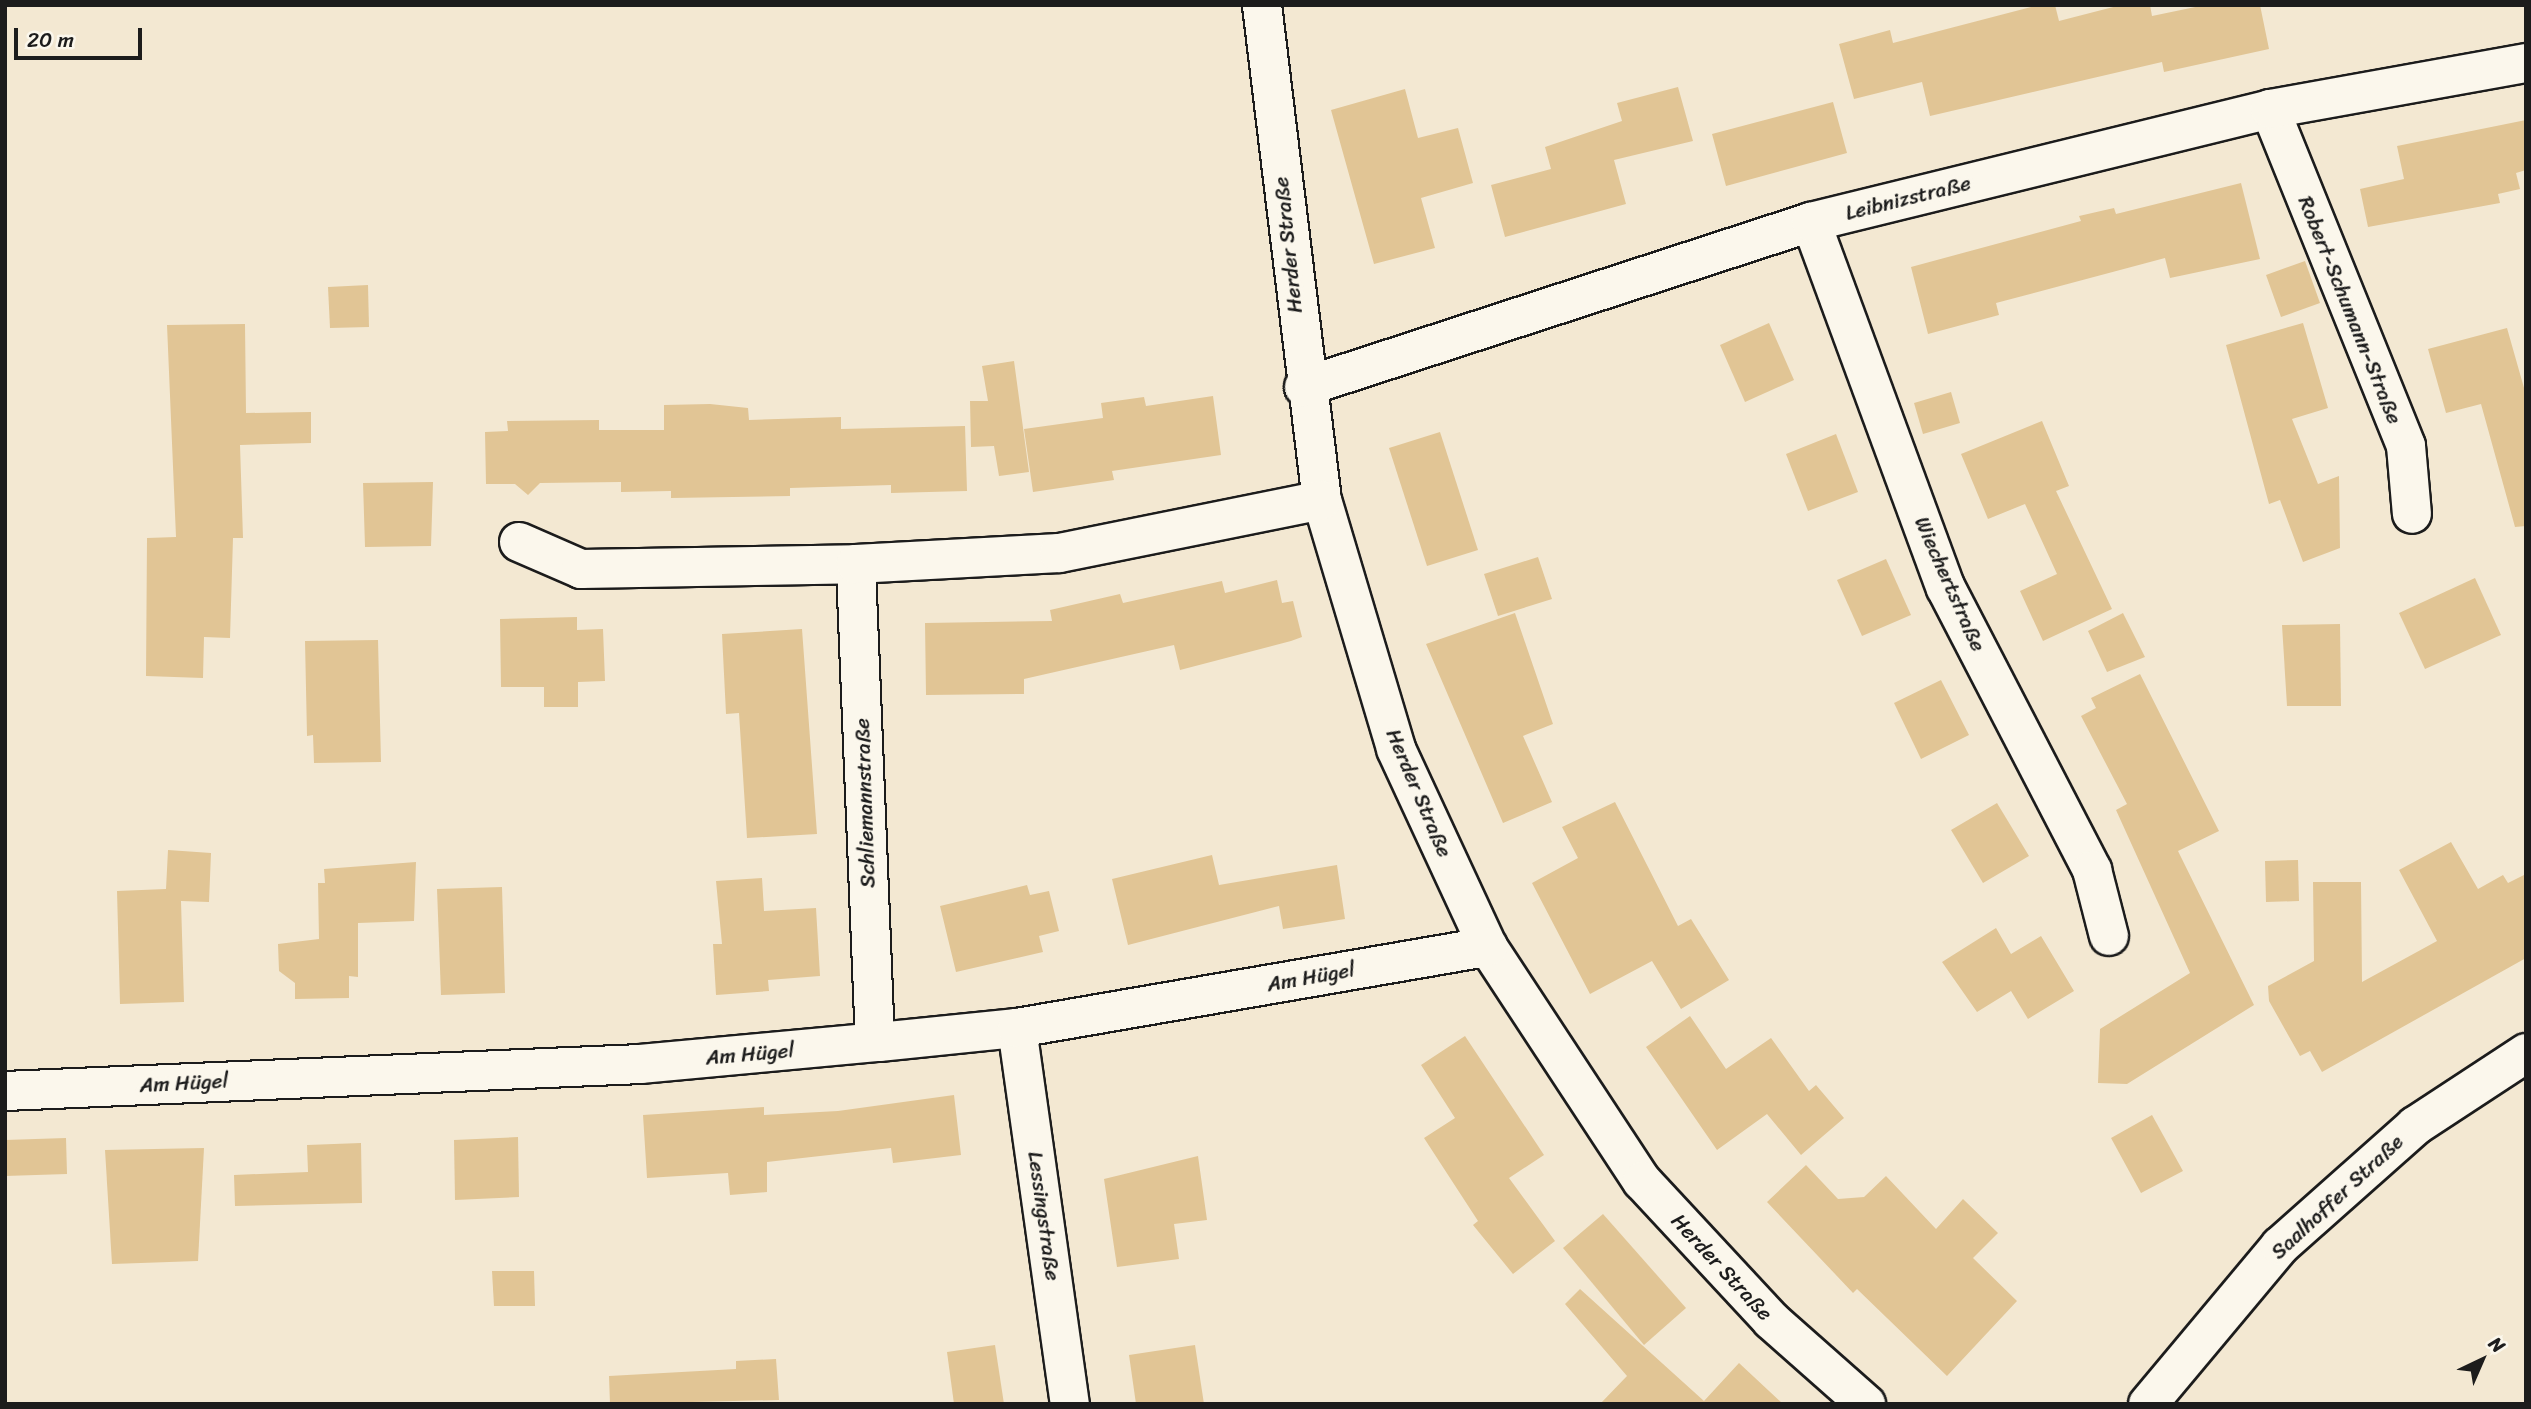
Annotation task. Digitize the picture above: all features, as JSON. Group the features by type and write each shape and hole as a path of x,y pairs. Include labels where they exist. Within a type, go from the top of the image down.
{"street":[{"name":"Herder Straße","path":"1262,5 1304,387 1322,500 1396,749 1488,947 1642,1181 1771,1320 1866,1404"},
{"name":"Leibnizstraße","path":"1304,387 1811,222 2270,109 2526,63"},
{"name":"Robert-Schumann-Straße","path":"2270,109 2406,446 2412,514"},
{"name":"Wiechertstraße","path":"1811,222 1947,588 2092,870 2109,936"},
{"path":"519,542 580,569 856,564 1059,552 1322,500"},
{"name":"Schliemannstraße","path":"856,564 875,1042"},
{"name":"Am Hügel","path":"5,1091 640,1065 1017,1028 1488,947"},
{"name":"Lessingstraße","path":"1017,1028 1070,1404"},
{"name":"Saalhoffer Straße","path":"2148,1404 2280,1246 2415,1126 2526,1053"}],"building":[{"path":"2039,5 2055,5 2059,21 2121,5 2150,5 2152,16 2205,5 2260,5 2269,49 2164,72 2162,62 1930,116 1922,82 1854,99 1839,44 1890,30 1893,43"},
{"path":"1678,87 1693,141 1614,160 1626,204 1505,237 1491,185 1551,169 1545,147 1622,121 1617,103"},
{"path":"1405,89 1418,138 1458,128 1473,183 1421,198 1435,248 1374,264 1331,110"},
{"path":"1833,102 1847,153 1726,186 1712,134"},
{"path":"2526,120 2526,170 2516,173 2520,189 2498,194 2500,203 2368,227 2360,189 2404,179 2397,146"},
{"path":"2241,183 2260,259 2170,278 2165,258 1996,303 1999,315 1928,334 1911,267 2081,221 2079,216 2114,208 2116,214"},
{"path":"2305,261 2320,303 2281,317 2266,275"},
{"path":"368,285 369,327 330,328 328,287"},
{"path":"1769,323 1794,380 1745,402 1720,345"},
{"path":"2303,323 2328,408 2292,419 2318,484 2339,476 2340,548 2303,562 2280,500 2269,504 2226,345"},
{"path":"245,324 246,413 311,412 311,443 240,445 243,538 233,538 230,638 204,637 203,678 146,676 147,538 176,537 167,325"},
{"path":"2507,328 2526,395 2526,526 2515,527 2481,404 2446,413 2428,349"},
{"path":"1014,361 1029,472 999,476 994,446 971,447 970,401 988,401 982,366"},
{"path":"1951,392 1960,423 1923,434 1914,403"},
{"path":"1213,396 1221,455 1112,471 1114,480 1033,492 1024,429 1103,418 1101,403 1144,397 1146,406"},
{"path":"710,404 748,408 749,420 841,417 841,429 965,426 967,491 891,493 891,485 790,488 790,496 671,498 671,491 621,492 621,482 540,483 528,495 515,484 486,484 485,432 508,431 507,421 599,420 599,430 664,430 664,405"},
{"path":"2042,421 2069,486 2056,491 2112,609 2043,641 2020,591 2057,574 2025,504 1988,519 1961,454"},
{"path":"1440,432 1478,550 1427,566 1389,448"},
{"path":"1836,434 1858,492 1808,511 1786,454"},
{"path":"433,482 431,546 365,547 363,483"},
{"path":"1538,557 1552,599 1498,616 1484,574"},
{"path":"1886,559 1911,615 1862,636 1837,580"},
{"path":"2475,578 2501,635 2425,669 2399,613"},
{"path":"1277,580 1282,603 1293,601 1302,637 1291,641 1180,670 1174,645 1024,679 1024,694 926,695 925,623 1052,621 1050,610 1120,594 1123,603 1222,581 1225,593"},
{"path":"1515,613 1553,724 1523,736 1552,802 1503,823 1426,644"},
{"path":"2123,613 2145,657 2107,672 2088,631"},
{"path":"577,617 577,630 603,629 605,681 578,682 578,707 544,707 544,687 501,687 500,619"},
{"path":"2340,624 2341,706 2287,706 2282,625"},
{"path":"802,629 817,834 747,838 739,713 726,714 722,634"},
{"path":"378,640 381,762 314,763 313,735 307,736 305,641"},
{"path":"2140,674 2219,831 2178,851 2254,1005 2127,1084 2098,1083 2100,1029 2190,973 2116,810 2127,804 2081,716 2096,708 2091,698"},
{"path":"1941,680 1969,735 1921,759 1894,703"},
{"path":"1615,802 1678,926 1691,919 1729,980 1681,1009 1652,961 1590,994 1532,883 1578,858 1562,827"},
{"path":"1997,803 2029,856 1983,883 1951,830"},
{"path":"2451,842 2478,889 2503,875 2508,883 2526,874 2526,958 2322,1072 2310,1051 2300,1056 2269,1001 2268,986 2314,961 2313,882 2361,882 2362,982 2437,941 2399,870"},
{"path":"168,850 211,853 209,902 181,901 184,1002 120,1004 117,891 166,889"},
{"path":"1212,855 1219,885 1337,865 1345,919 1283,929 1279,906 1128,945 1112,879"},
{"path":"2298,860 2299,901 2266,902 2265,861"},
{"path":"416,862 414,921 358,923 358,977 349,976 349,998 295,999 295,983 279,971 278,944 319,939 318,883 325,883 324,869"},
{"path":"762,878 764,911 816,908 820,976 768,980 769,991 716,995 713,944 722,944 716,881"},
{"path":"1027,885 1030,895 1049,891 1059,931 1039,936 1043,952 956,972 940,906"},
{"path":"502,887 505,993 441,995 437,889"},
{"path":"1996,928 2011,954 2041,936 2074,991 2028,1019 2011,991 1977,1012 1942,962"},
{"path":"1690,1016 1726,1069 1771,1038 1809,1091 1816,1085 1844,1118 1801,1155 1767,1114 1717,1150 1646,1047"},
{"path":"1465,1036 1544,1155 1509,1178 1555,1241 1513,1274 1473,1225 1478,1221 1424,1138 1455,1118 1421,1065"},
{"path":"954,1095 961,1155 893,1163 891,1148 767,1162 767,1192 730,1195 728,1173 647,1178 643,1115 764,1107 764,1115 838,1111"},
{"path":"2152,1115 2183,1171 2141,1193 2111,1138"},
{"path":"518,1137 519,1197 455,1200 454,1140"},
{"path":"66,1138 67,1174 5,1176 5,1140"},
{"path":"361,1143 362,1203 235,1206 234,1175 308,1172 307,1145"},
{"path":"204,1148 198,1261 112,1264 105,1150"},
{"path":"1198,1156 1207,1220 1174,1224 1179,1259 1117,1267 1104,1179"},
{"path":"1806,1165 1838,1199 1864,1197 1886,1176 1936,1229 1963,1199 1998,1233 1973,1258 2017,1301 1947,1376 1857,1289 1853,1293 1767,1202"},
{"path":"1603,1214 1686,1308 1644,1345 1563,1248"},
{"path":"492,1271 534,1271 535,1306 494,1306"},
{"path":"1580,1289 1704,1401 1739,1363 1783,1404 1600,1404 1627,1376 1565,1304"},
{"path":"995,1345 1004,1404 954,1404 947,1352"},
{"path":"1195,1345 1204,1404 1136,1404 1129,1355"},
{"path":"776,1359 779,1400 610,1404 609,1376 736,1369 736,1361"}]}
